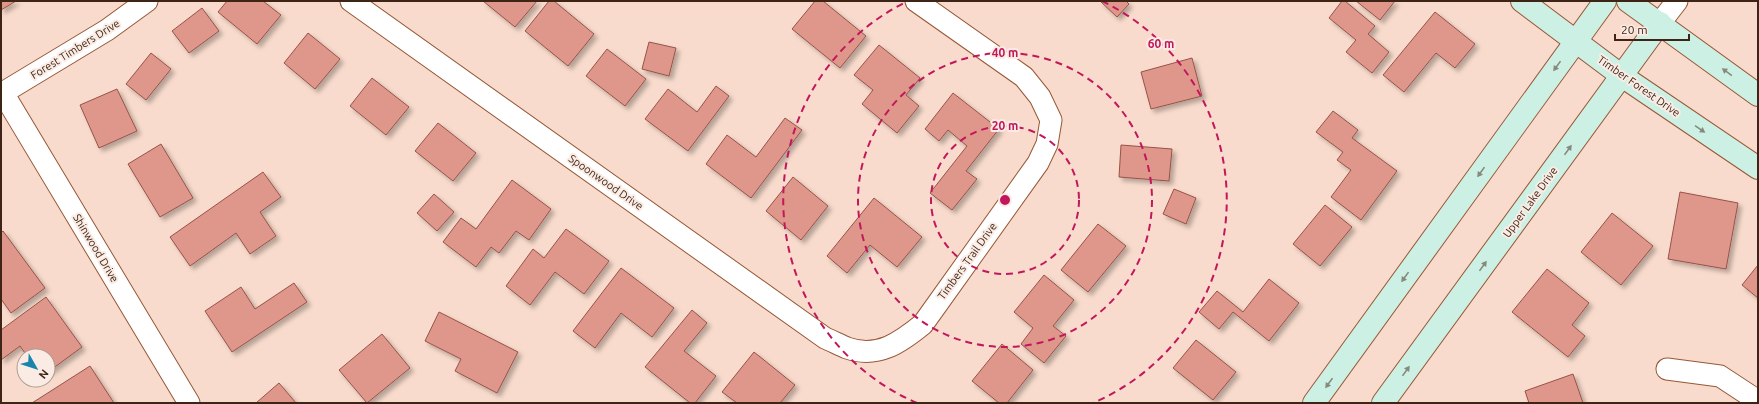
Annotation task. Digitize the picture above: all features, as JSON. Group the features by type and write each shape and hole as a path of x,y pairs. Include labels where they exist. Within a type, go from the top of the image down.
{"street":[{"name":"Forest Timbers Drive","path":"2,94 108,30 148,1"},
{"name":"Spoonwood Drive","path":"351,1 825,338 849,348 866,351"},
{"name":"Timbers Trail Drive","path":"866,351 890,347 923,324 1038,163 1047,144 1051,120 1040,97 1024,77 916,1"},
{"name":"Timber Forest Drive","path":"1522,1 1622,76 1758,168"},
{"path":"1314,403 1605,1"},
{"path":"1628,1 1758,95"},
{"name":"Upper Lake Drive","path":"1383,403 1677,1"},
{"name":"Shinwood Drive","path":"2,94 189,403"},
{"path":"1667,369 1720,376 1758,401"}],"building":[{"path":"1,1 16,1 1,10"},
{"path":"227,1 263,1 281,15 257,44 218,12"},
{"path":"483,1 537,1 515,27"},
{"path":"549,1 554,1 594,34 568,66 525,31"},
{"path":"815,1 823,1 866,36 840,68 792,29"},
{"path":"1100,1 1126,1 1129,4 1117,17"},
{"path":"1342,1 1345,1 1375,26 1368,34 1389,52 1372,73 1346,52 1356,40 1329,18"},
{"path":"1356,1 1395,1 1380,20"},
{"path":"202,8 219,31 189,53 172,31"},
{"path":"1435,12 1475,44 1455,68 1436,53 1404,92 1383,75"},
{"path":"308,33 340,59 315,89 284,63"},
{"path":"649,42 676,48 669,76 642,69"},
{"path":"879,45 920,78 906,95 919,106 897,133 862,104 873,90 854,75"},
{"path":"607,49 646,79 625,106 586,76"},
{"path":"151,53 171,69 146,100 126,84"},
{"path":"1192,58 1202,96 1151,109 1141,72"},
{"path":"372,78 409,107 386,135 350,106"},
{"path":"716,86 729,96 688,151 645,119 668,89 697,112"},
{"path":"117,89 137,131 99,148 80,105"},
{"path":"953,93 999,129 966,171 977,179 952,210 930,193 967,146 948,130 939,141 925,129"},
{"path":"1333,111 1358,130 1352,138 1397,171 1361,220 1331,197 1351,170 1337,160 1343,152 1316,132"},
{"path":"785,118 802,130 751,198 706,164 727,135 756,157"},
{"path":"438,123 476,153 453,181 415,151"},
{"path":"161,144 193,198 160,217 128,164"},
{"path":"1121,145 1172,149 1169,181 1119,177"},
{"path":"263,172 281,197 260,212 276,236 250,254 236,233 190,266 170,237"},
{"path":"793,177 828,206 801,240 766,211"},
{"path":"512,180 551,209 529,240 516,231 499,253 491,247 476,267 443,242 461,218 476,229"},
{"path":"1174,189 1196,198 1186,224 1163,214"},
{"path":"1680,192 1738,203 1726,269 1668,259"},
{"path":"434,194 454,212 437,231 417,213"},
{"path":"874,198 922,237 897,267 870,245 847,273 827,256"},
{"path":"1325,205 1352,227 1320,266 1293,244"},
{"path":"1612,213 1653,246 1621,285 1581,252"},
{"path":"1098,224 1126,246 1088,292 1061,270"},
{"path":"566,229 609,261 584,294 555,272 530,305 506,286 533,249 544,258"},
{"path":"3,231 45,288 11,313 1,299 1,233"},
{"path":"1758,265 1758,298 1742,285"},
{"path":"621,268 674,308 652,337 621,313 595,348 573,331"},
{"path":"1547,269 1589,303 1572,325 1585,336 1568,357 1512,312"},
{"path":"1044,275 1074,300 1053,326 1066,336 1044,363 1021,344 1033,328 1014,312"},
{"path":"1269,279 1299,303 1269,341 1233,312 1219,329 1199,312 1217,291 1243,312"},
{"path":"294,283 307,302 232,352 205,311 241,287 255,309"},
{"path":"46,297 82,347 56,366 56,348 21,348 20,346 1,360 1,330"},
{"path":"692,310 707,323 684,351 716,376 695,403 690,403 645,367"},
{"path":"439,312 518,352 497,393 455,371 461,359 425,341"},
{"path":"382,334 410,368 367,403 339,370"},
{"path":"1196,340 1236,372 1213,400 1173,368"},
{"path":"1002,344 1033,370 1007,403 999,403 972,381"},
{"path":"754,352 795,385 780,403 737,403 722,392"},
{"path":"90,366 114,403 32,403"},
{"path":"1573,374 1583,403 1529,403 1525,391"},
{"path":"279,383 296,403 256,403"}]}
